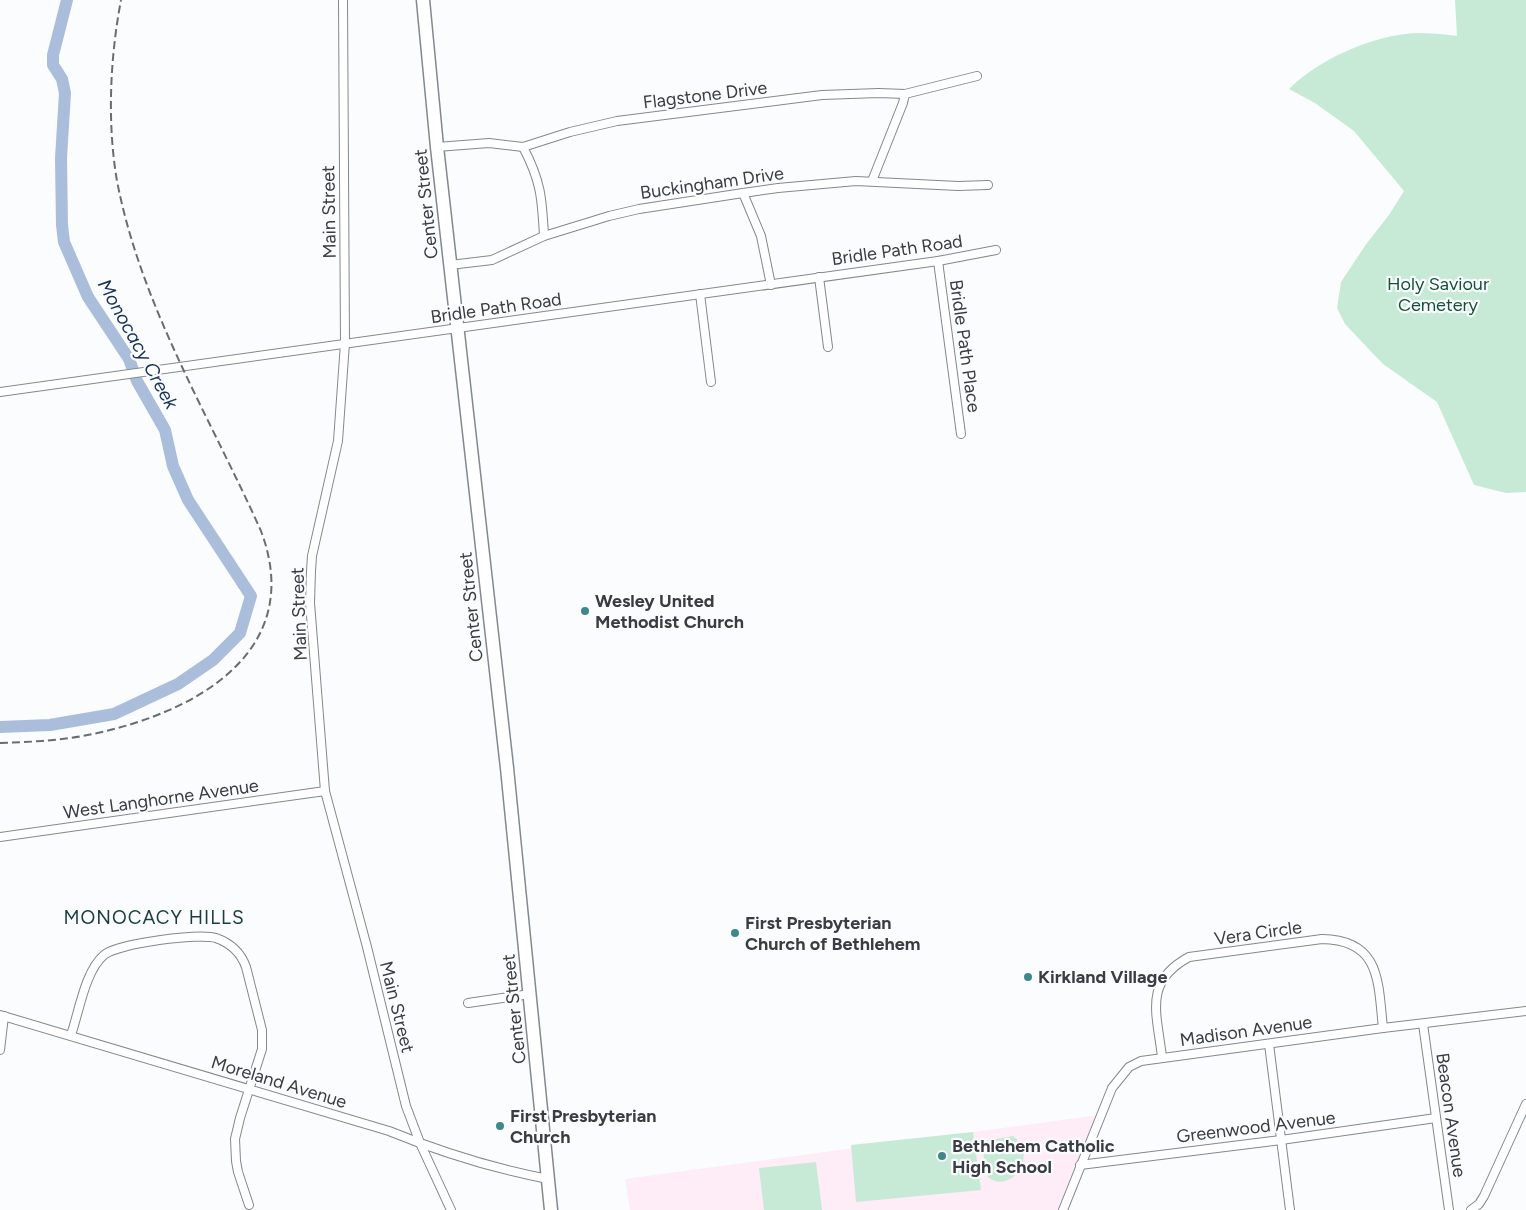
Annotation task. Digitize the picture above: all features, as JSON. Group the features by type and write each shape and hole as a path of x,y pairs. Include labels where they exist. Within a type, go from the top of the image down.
{"main road":[{"name":"Center Street","path":"423,0 437,147 508,778 552,1210"}],"street":[{"name":"Main Street","path":"343,0 345,343 338,442 310,571 310,603 325,792 367,947 406,1106 420,1143 451,1210"},
{"name":"Flagstone Drive","path":"437,147 489,143 523,147 570,132 617,122 822,95 905,94 977,76"},
{"path":"872,181 905,94"},
{"path":"523,147 539,182 544,236"},
{"name":"Buckingham Drive","path":"450,265 492,260 544,236 588,221 638,209 743,193 843,181 958,186 988,185"},
{"path":"743,193 758,228 771,285"},
{"name":"Bridle Path Road","path":"0,392 158,368 771,285 938,261 996,250"},
{"name":"Bridle Path Place","path":"938,261 961,434"},
{"path":"819,277 828,347"},
{"path":"700,294 711,382"},
{"name":"West Langhorne Avenue","path":"0,837 325,792"},
{"path":"71,1036 93,968 105,955 117,948 204,936 218,939 235,950 243,959 262,1030 262,1049 235,1139 238,1172 250,1205"},
{"name":"Vera Circle","path":"1162,1057 1156,1003 1157,989 1166,973 1175,965 1189,957 1312,940 1335,939 1346,942 1367,956 1374,965 1378,975 1383,1028"},
{"path":"468,1004 530,994"},
{"name":"Madison Avenue","path":"1063,1210 1112,1088 1121,1075 1141,1061 1383,1028 1526,1011"},
{"path":"0,1050 2,1015"},
{"name":"Moreland Avenue","path":"2,1015 249,1088 389,1131 420,1143 548,1179"},
{"name":"Beacon Avenue","path":"1424,1024 1449,1210"},
{"path":"1269,1044 1290,1210"},
{"path":"1471,1210 1479,1204 1484,1196 1526,1104"},
{"name":"Greenwood Avenue","path":"1080,1165 1281,1140 1436,1118"}],"shaded area":[{"name":"Bethlehem Catholic High School","path":"1100,1115 1064,1210 630,1210 625,1179"}],"green space":[{"name":"Holy Saviour Cemetery","path":"1455,0 1526,0 1526,492 1506,493 1474,485 1437,402 1383,364 1345,324 1337,308 1341,282 1404,191 1354,131 1315,103 1289,89 1301,78 1332,58 1366,43 1401,34 1418,33 1457,36"},
{"path":"973,1132 981,1190 856,1202 851,1145"},
{"path":"1013,1136 1021,1145 1022,1163 1012,1177 1005,1181 996,1181 988,1177 982,1148 986,1141"},
{"path":"816,1162 822,1210 764,1210 759,1168"}],"waterway":[{"name":"Monocacy Creek","path":"0,727 50,725 114,714 178,684 213,660 240,633 251,596 188,500 173,466 165,430 137,381 129,359 88,297 64,242 61,158 65,93 62,79 53,65 53,55 67,0"}],"railway":[{"path":"0,743 51,740 90,735 139,722 175,707 208,689 236,667 256,640 269,609 271,572 261,531 160,317 142,272 128,227 117,181 111,114 112,67 121,0"}],"place":[{"name":"Wesley United Methodist Church","path":"585,611"},
{"name":"First Presbyterian Church of Bethlehem","path":"735,933"},
{"name":"Kirkland Village","path":"1028,977"},
{"name":"First Presbyterian Church","path":"500,1126"},
{"name":"Bethlehem Catholic High School","path":"942,1156"}],"district":[{"name":"MONOCACY HILLS","path":"154,917"}]}
